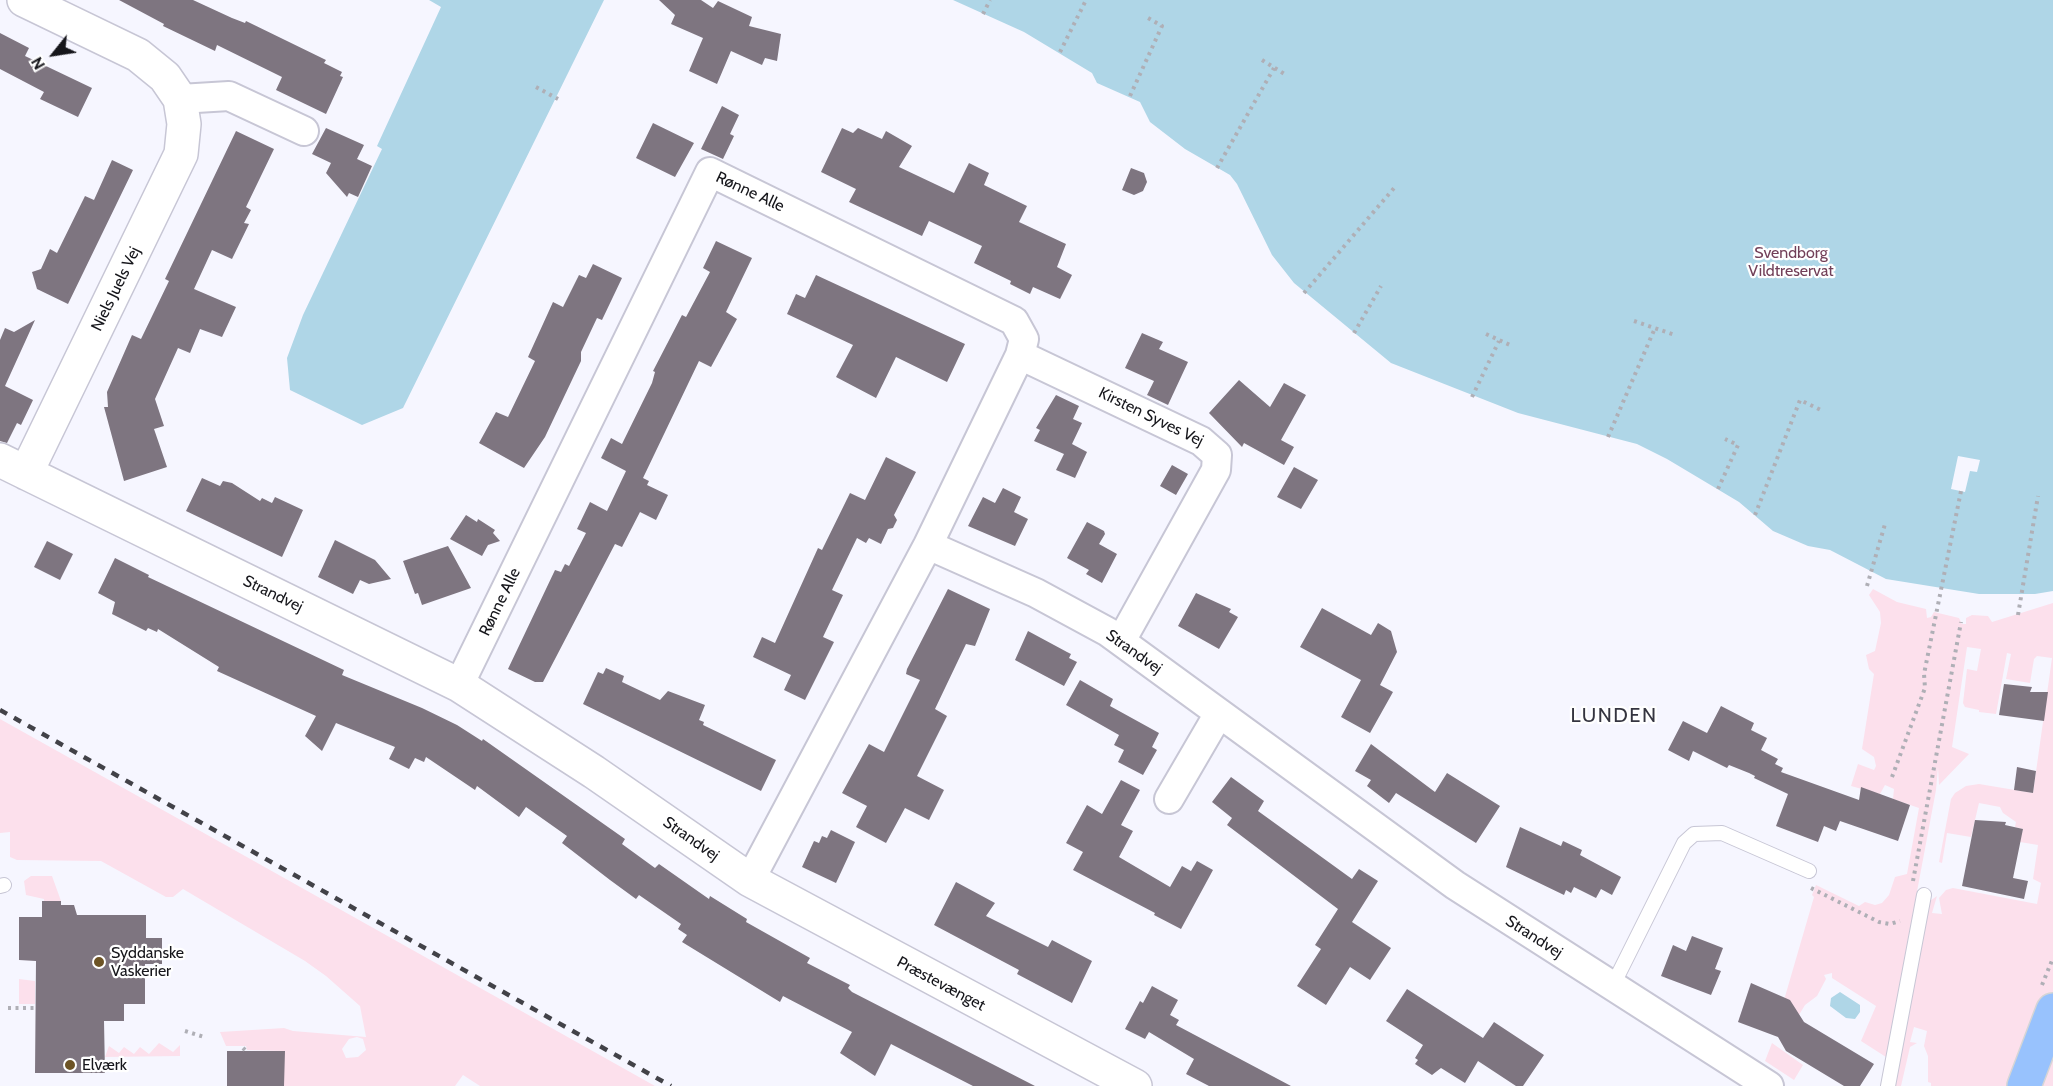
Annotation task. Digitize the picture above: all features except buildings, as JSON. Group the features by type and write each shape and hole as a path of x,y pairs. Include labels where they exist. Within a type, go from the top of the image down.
{"main road":[{"path":"2024,1086 2053,1011"}],"street":[{"name":"Niels Juels Vej","path":"13,467 182,154 184,124 180,99 165,77 138,55 24,0"},
{"path":"180,99 229,96 304,131"},
{"name":"Rønne Alle","path":"459,685 710,172 1014,321 1024,339 1020,355"},
{"path":"750,880 928,544 1020,355"},
{"name":"Kirsten Syves Vej","path":"1020,355 1201,441 1216,455 1216,470 1121,641"},
{"name":"Strandvej","path":"13,467 459,685 594,772 750,880"},
{"name":"Strandvej","path":"928,544 1036,594 1121,641 1218,715 1455,885 1769,1086"},
{"path":"1169,799 1218,715"},
{"name":"Præstevænget","path":"750,880 1135,1086"}],"lane":[{"path":"1612,987 1684,843 1694,834 1722,833 1809,871"},
{"path":"1888,1086 1917,891"}],"path":[{"path":"983,14 990,0"},
{"path":"1060,52 1086,0"},
{"path":"1130,96 1162,26 1148,18"},
{"path":"1262,60 1286,75"},
{"path":"1217,168 1274,68"},
{"path":"536,87 558,99"},
{"path":"1304,293 1395,187"},
{"path":"1354,333 1381,286"},
{"path":"1634,321 1675,335"},
{"path":"1608,437 1655,328"},
{"path":"1486,334 1512,346"},
{"path":"1472,397 1499,340"},
{"path":"1755,516 1800,400 1823,411"},
{"path":"1718,489 1738,445 1725,439"},
{"path":"1893,777 1925,688 1924,674 1961,492"},
{"path":"2018,615 2038,496"},
{"path":"1867,586 1885,524"},
{"path":"1917,891 1961,622"},
{"path":"1805,885 1884,924 1895,924 1905,916"},
{"path":"9,1008 35,1008"},
{"path":"185,1031 204,1036"}],"shaded area":[{"path":"1873,589 1897,602 1926,609 1927,618 1931,617 1934,612 1959,618 1962,624 1966,624 1966,618 1972,615 1988,616 1992,622 2053,603 2053,1086 1931,1086 1928,1082 1928,1056 1924,1046 1927,1031 1914,1027 1910,1042 1917,1043 1910,1047 1901,1086 1895,1086 1930,901 1937,896 1932,913 1942,914 1939,898 1946,890 1953,888 2037,904 2041,883 2033,879 2038,845 2020,842 2023,829 2015,827 2016,822 2003,813 2000,807 1979,803 1971,837 1947,833 1942,863 1939,862 1951,799 1955,793 1966,786 1979,784 2033,793 2052,658 2037,656 2034,659 2030,683 2006,679 2011,654 2007,653 1996,714 1979,712 1979,710 1965,707 1963,703 1967,669 1977,671 1981,649 1967,647 1952,747 1969,754 1939,785 1938,767 1936,790 1886,1057 1861,1041 1876,1006 1832,978 1832,973 1824,975 1826,979 1817,996 1805,1005 1785,1038 1775,1031 1816,885 1859,906 1865,902 1875,905 1882,903 1889,895 1895,877 1907,874 1919,808 1893,799 1894,789 1885,785 1880,794 1851,786 1858,764 1874,770 1876,766 1874,757 1862,749 1874,674 1869,669 1866,655 1875,651 1881,623 1880,612 1869,595"},
{"path":"0,719 655,1086 480,1086 463,1075 455,1086 284,1086 284,1051 247,1050 246,1046 226,1046 220,1032 284,1028 293,1031 366,1037 360,1006 305,961 183,889 173,897 166,897 101,861 17,860 10,857 10,832 0,833","holes":["357,1037 363,1039 366,1050 358,1057 346,1058 342,1049 349,1039"]},
{"path":"31,876 52,876 61,901 44,901 44,899 26,895 24,881"},
{"path":"19,979 35,981 35,1004 19,1004"},
{"path":"159,1043 173,1052 180,1045 180,1056 105,1057 109,1046 119,1053 124,1047 134,1054 140,1047 149,1054"},
{"path":"1772,1043 1803,1065 1794,1080 1765,1061"}],"water":[{"path":"429,0 604,0 403,408 362,425 290,390 287,358 303,315 382,149 377,146 441,7"},
{"name":"Svendborg Vildtreservat","path":"953,0 2053,0 2053,591 2035,594 1979,594 1886,579 1830,550 1808,546 1773,531 1739,502 1637,444 1518,413 1391,363 1294,283 1272,255 1237,184 1230,175 1185,149 1150,122 1140,102 1097,83 1092,73 1024,32"},
{"path":"1840,992 1860,1005 1860,1012 1855,1019 1846,1018 1830,1006 1831,998"}],"pier":[{"path":"1958,456 1980,460 1977,472 1970,471 1965,492 1951,489"}],"railway":[{"path":"0,710 671,1086"}],"place":[{"name":"Syddanske Vaskerier","path":"99,962"},
{"name":"Elværk","path":"70,1065"}],"district":[{"name":"LUNDEN","path":"1614,716"}]}
